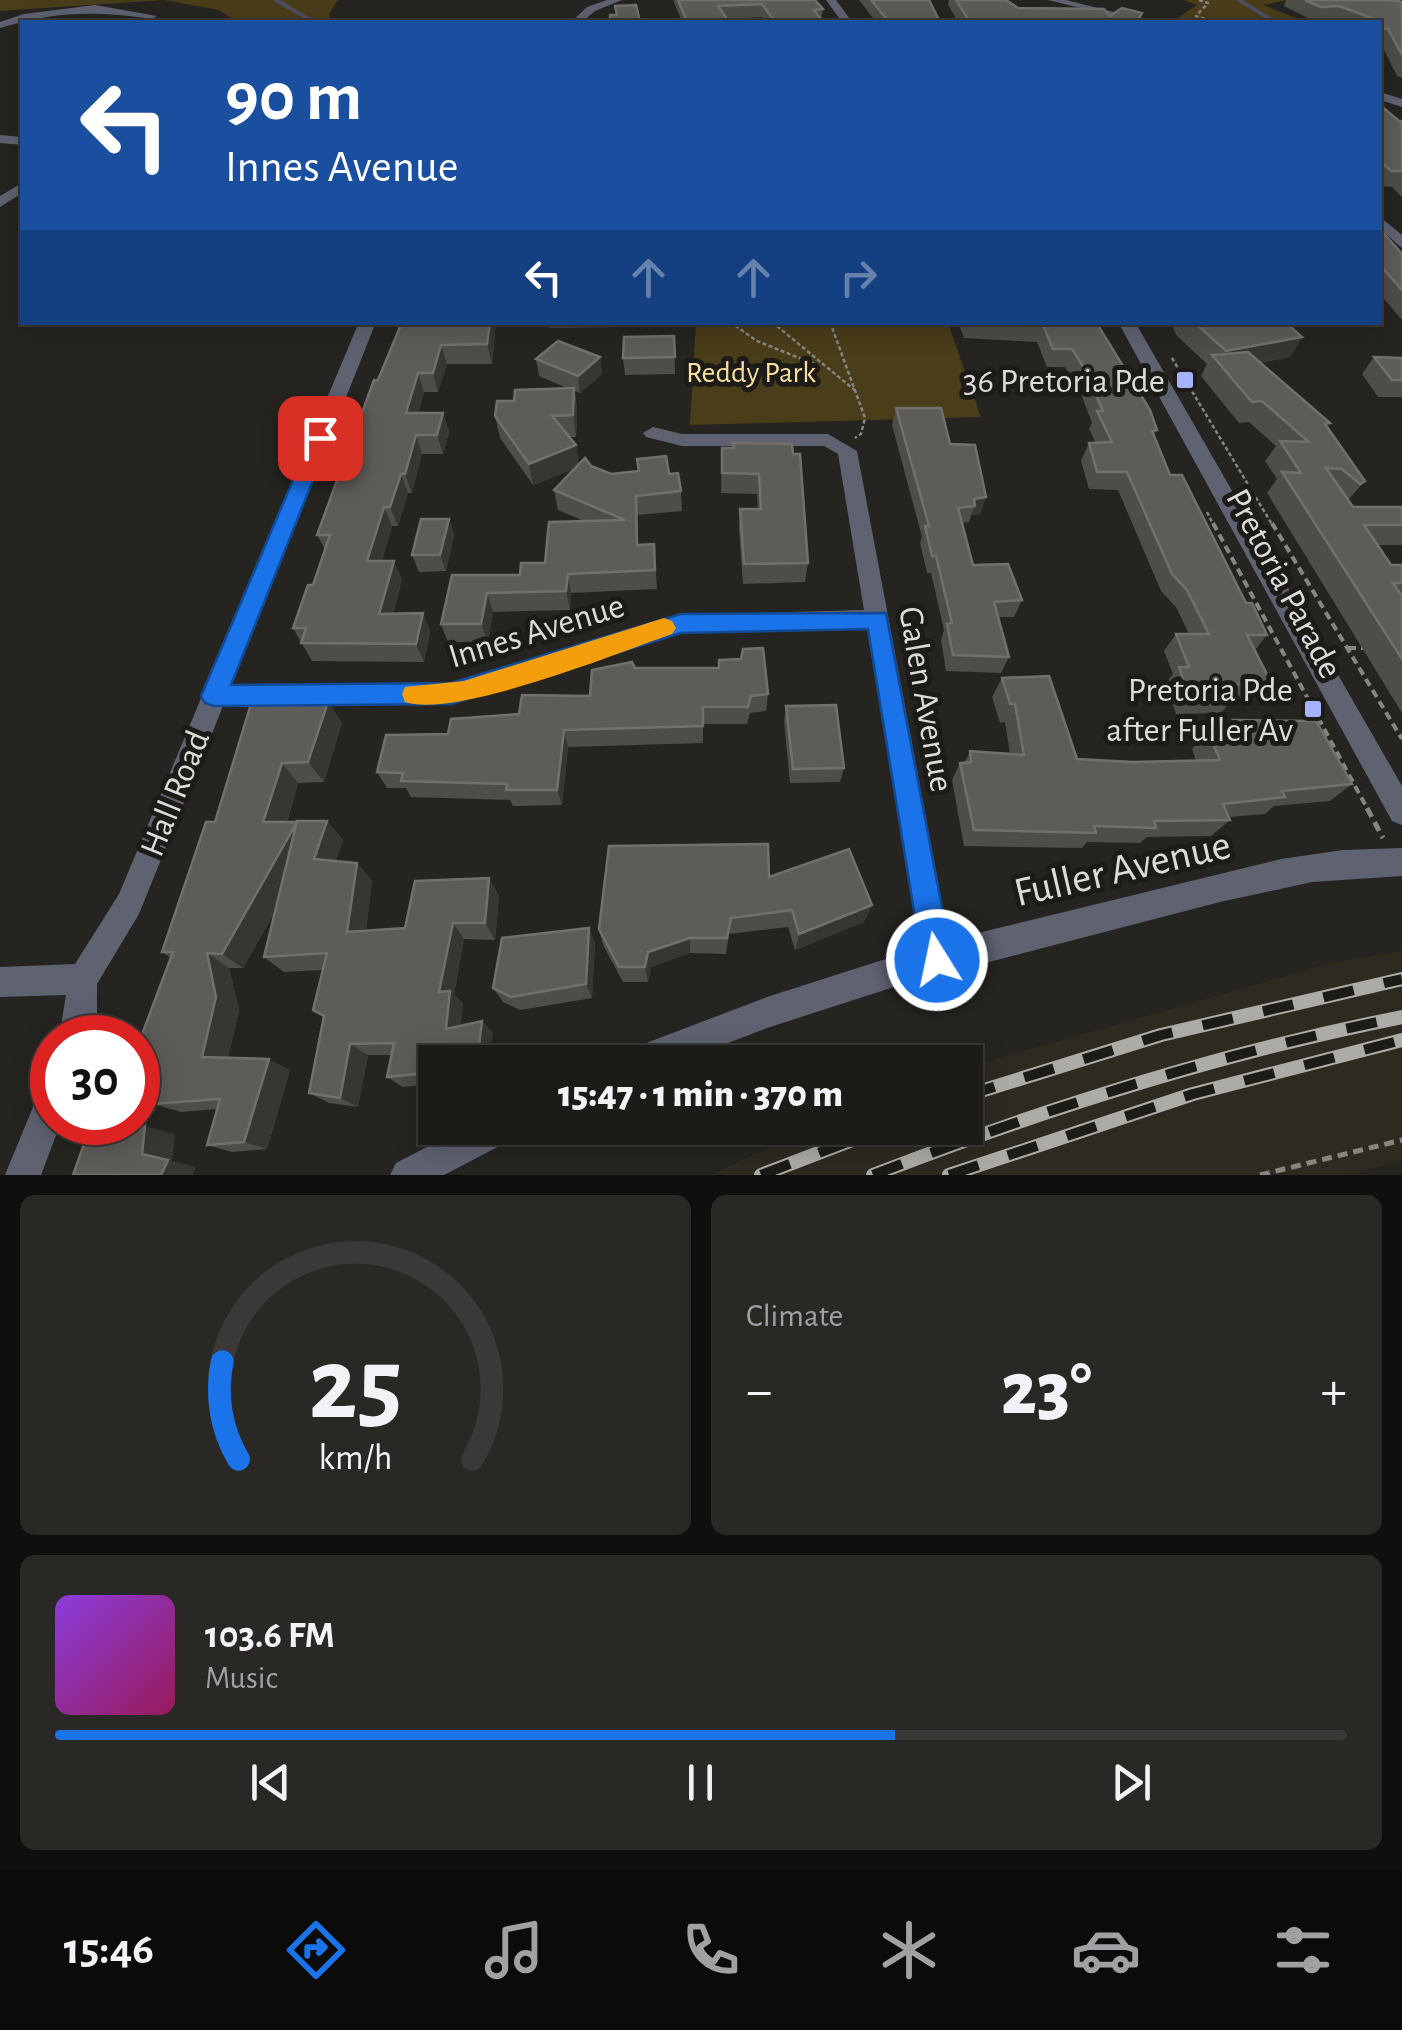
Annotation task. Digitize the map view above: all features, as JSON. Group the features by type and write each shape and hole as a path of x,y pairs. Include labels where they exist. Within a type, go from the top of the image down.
{"street":[{"path":"578,20 591,9 617,0"},
{"path":"830,0 846,20"},
{"path":"1053,0 1139,20"},
{"path":"0,29 24,17 95,8 152,16"},
{"path":"0,204 20,189"},
{"path":"1382,223 1402,243"},
{"name":"Hall Road","path":"82,978 96,962 129,904 367,325"},
{"name":"Pretoria Parade","path":"1128,325 1402,812"},
{"path":"653,433 682,440 828,440 845,449"},
{"name":"Galen Avenue","path":"845,449 937,960"},
{"name":"Innes Avenue","path":"214,696 451,694 681,624 878,620"},
{"name":"Fuller Avenue","path":"684,1045 795,1002 937,960 1203,892 1330,868 1398,862"},
{"path":"0,982 82,978 81,1015"},
{"path":"23,1175 35,1145"},
{"path":"408,1175 467,1145"}],"path":[{"path":"1198,0 1208,4 1196,16 1209,20"},
{"path":"734,325 757,342 824,368"},
{"path":"775,325 858,393"},
{"path":"831,325 864,418 861,434 845,449"},
{"name":"Pretoria Parade","path":"1168,351 1402,739"},
{"name":"Pretoria Parade","path":"1202,504 1398,862"},
{"path":"1348,648 1384,648"},
{"path":"1260,1175 1402,1140"}],"shaded area":[{"path":"1402,951 1402,1160 1348,1175 711,1175 774,1145 983,1145 983,1063 1330,963"}],"green space":[{"path":"0,0 164,0 0,11"},
{"path":"164,0 338,0 329,14 331,20 235,20 218,10"},
{"path":"1183,0 1288,0 1263,5 1301,20 1174,20 1197,5"},
{"name":"Reddy Park","path":"696,325 949,325 981,417 690,425"}],"building":[{"path":"678,0 815,0 823,9 814,10 822,20 774,20 762,4 718,6 728,20 686,20"},
{"path":"871,0 929,0 939,20 887,20"},
{"path":"956,0 1006,0 1018,8 1104,9 1110,16 1122,8 1142,13 1138,20 969,20"},
{"path":"1305,0 1402,2 1402,55 1388,29 1382,28 1382,20 1372,20 1339,6 1321,7"},
{"path":"636,5 640,20 610,20 610,15 617,15 615,6"},
{"path":"1382,107 1402,121 1402,171 1391,171 1382,163"},
{"path":"1382,231 1402,254 1402,290 1382,267"},
{"path":"401,325 490,325 487,344 441,345 433,373 418,373 406,413 443,413 437,435 416,435 405,474 401,474 390,507 384,507 367,561 394,561 379,614 423,613 416,644 301,643 306,628 293,628 330,535 317,535 374,380 378,380"},
{"path":"1043,325 1098,325 1150,410 1157,430 1152,431 1170,475 1182,475 1246,603 1252,603 1267,635 1247,635 1271,682 1229,685 1235,697 1189,698 1179,667 1189,667 1176,634 1209,634 1187,590 1172,574 1127,472 1097,472 1089,443 1112,442 1097,411 1103,411 1072,349 1053,349"},
{"path":"1197,325 1288,325 1302,337 1226,351"},
{"path":"674,336 675,357 623,358 624,337"},
{"path":"558,341 600,357 578,376 536,359"},
{"path":"1248,352 1330,423 1325,424 1365,481 1360,484 1342,469 1326,468 1353,507 1402,507 1402,525 1364,525 1391,565 1402,565 1402,583 1393,583 1402,596 1402,659 1282,472 1301,473 1280,441 1309,442 1262,401 1252,402 1212,355"},
{"path":"1374,357 1402,358 1402,380 1392,380"},
{"path":"574,388 573,415 552,416 576,445 529,464 495,416 497,401 514,401 515,390"},
{"path":"896,408 941,408 950,444 975,445 986,497 974,499 975,506 958,508 973,565 1008,564 1022,600 994,602 1009,657 953,655 947,624 952,623"},
{"path":"733,443 792,444 793,454 800,454 808,563 744,564 740,509 761,509 759,474 722,473 722,448 734,448"},
{"path":"666,456 669,474 678,473 681,491 636,496 637,545 654,544 655,570 568,574 566,591 487,593 481,624 441,624 452,575 520,575 521,563 545,563 549,522 625,520 554,490 585,458 591,466 611,474 639,471 637,459"},
{"path":"421,519 449,519 440,555 412,555"},
{"path":"763,648 768,694 751,696 748,707 703,707 703,726 564,730 557,790 506,790 507,784 401,781 403,773 377,772 386,735 448,734 451,719 519,714 522,695 590,696 592,670 632,662 635,668 719,668 719,660 741,659 743,649"},
{"path":"1049,676 1077,759 1220,760 1208,732 1238,731 1233,720 1316,721 1352,784 1282,791 1285,797 1223,804 1230,820 1154,821 1156,828 1094,826 1096,833 974,830 960,763 971,762 970,751 1024,755 1015,704 1010,704 1002,678"},
{"path":"328,702 308,762 282,763 263,822 297,822 222,954 207,953 216,997 202,1057 269,1059 244,1142 207,1145 220,1099 160,1103 160,1015 149,1015 173,952 162,952 206,822 215,822 251,704"},
{"path":"836,705 844,768 793,769 786,706"},
{"path":"297,821 327,821 314,859 357,863 347,932 405,928 415,881 489,878 485,923 453,923 439,992 450,991 446,1029 482,1021 479,1045 418,1045 418,1074 387,1077 394,1043 350,1044 340,1098 309,1093 324,1016 313,1010 327,953 264,957"},
{"path":"768,844 769,877 849,849 872,905 799,934 792,910 731,918 727,938 690,938 648,952 645,967 619,967 599,929 609,846"},
{"path":"589,928 586,984 511,997 493,988 502,938"},
{"path":"84,1145 143,1145 142,1154 168,1160 161,1175 73,1175"}],"waterway":[{"path":"276,0 311,20"},
{"path":"1239,0 1272,20"}],"railway":[{"path":"983,1090 1161,1035 1402,979"},
{"path":"873,1175 1134,1084 1267,1047 1402,1017"},
{"path":"949,1175 1193,1094 1402,1040"},
{"path":"761,1175 840,1145"}],"slow traffic":[{"path":"414,694 464,691 664,628"}],"place":[{"name":"36 Pretoria Pde","path":"1185,380"},
{"name":"Pretoria Pde after Fuller Av","path":"1313,709"}],"route":[{"path":"320,438 214,696 451,694 681,624 878,620 937,960"}]}
